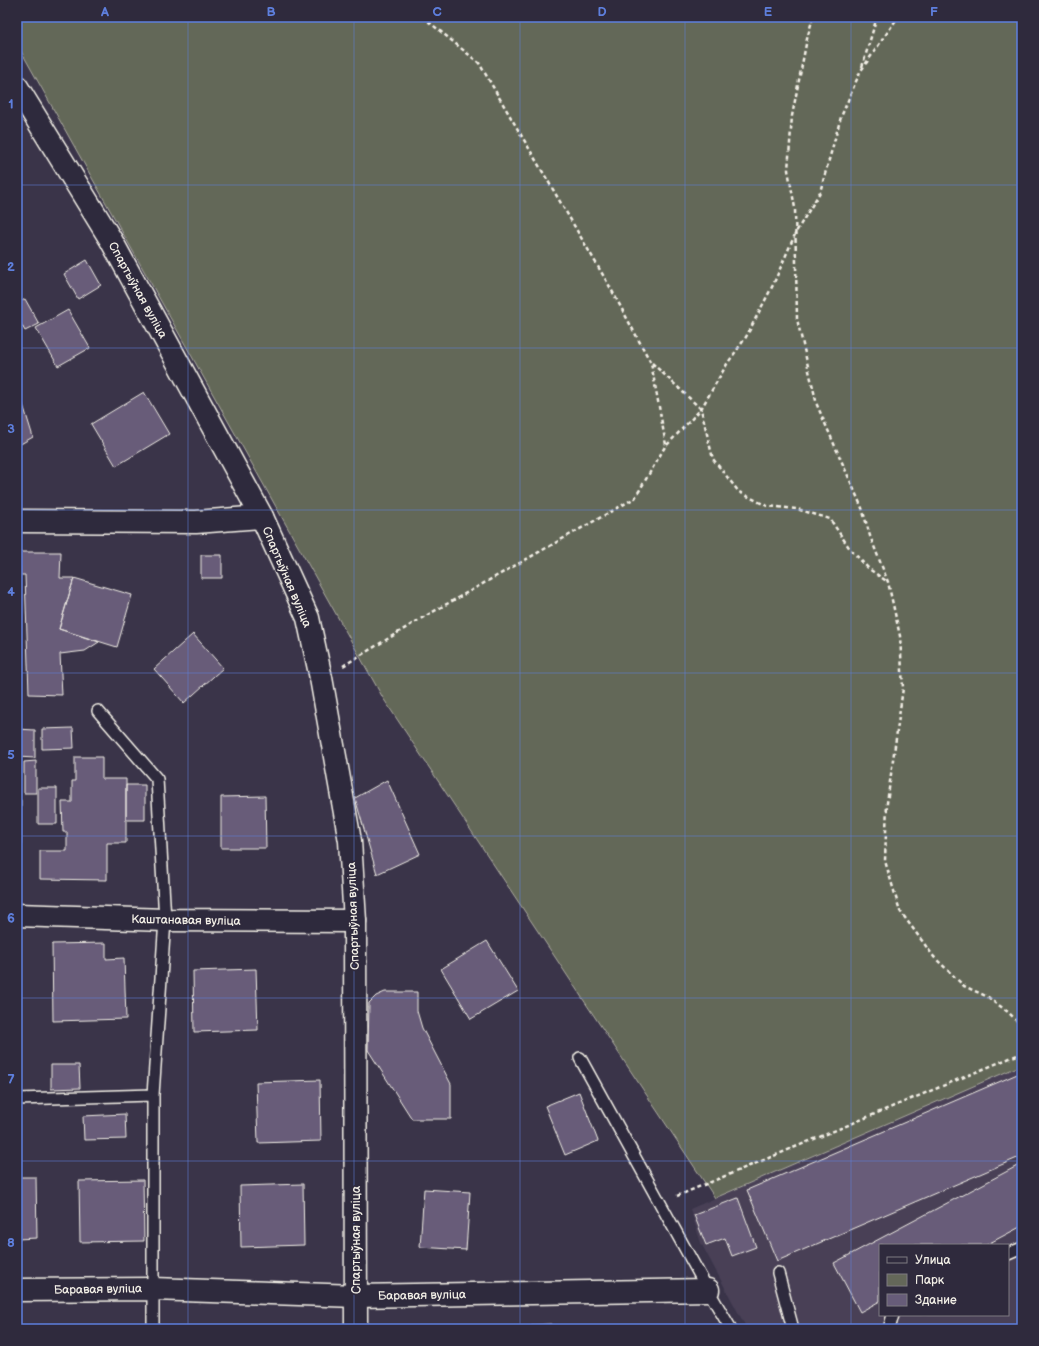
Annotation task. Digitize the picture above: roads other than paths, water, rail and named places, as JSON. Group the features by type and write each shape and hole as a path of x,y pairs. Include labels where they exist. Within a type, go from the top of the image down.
{"street":[{"name":"Спартыўная вуліца","path":"17,87 110,240 262,517 308,618 322,678 350,841 356,921 356,1329"},
{"name":"Спартыўная вуліца","path":"17,522 196,522 262,517"},
{"name":"Каштанавая вуліца","path":"17,915 165,920 356,921"},
{"name":"Баравая вуліца","path":"17,1290 153,1289 356,1296 708,1290"}],"lane":[{"path":"98,711 157,779 165,920 153,1095 153,1329"},
{"path":"580,1058 731,1329"},
{"path":"17,1099 153,1095"},
{"path":"1009,1254 1022,1248"},
{"path":"778,1273 793,1329"},
{"path":"889,1329 893,1316"}]}
